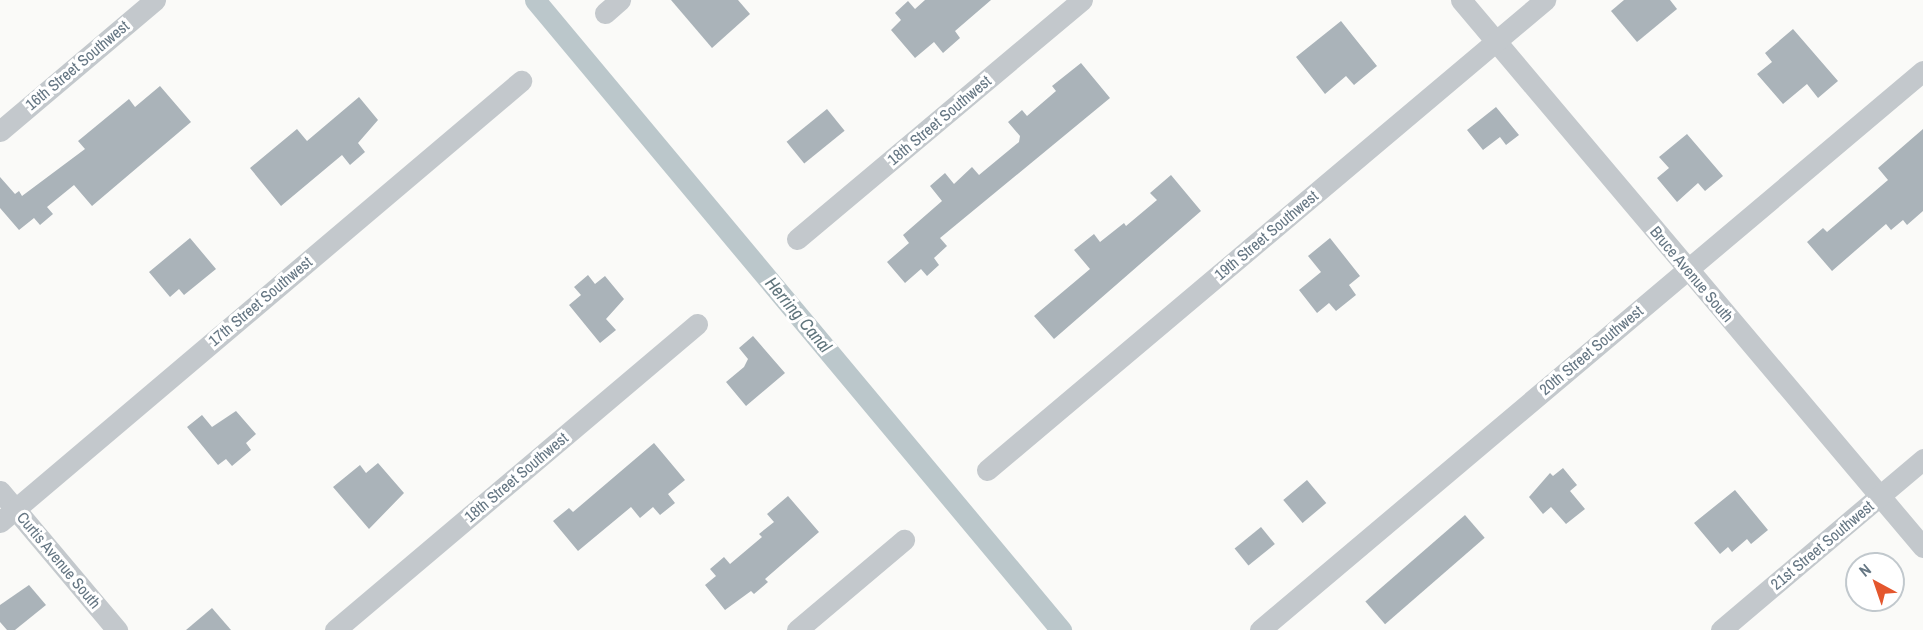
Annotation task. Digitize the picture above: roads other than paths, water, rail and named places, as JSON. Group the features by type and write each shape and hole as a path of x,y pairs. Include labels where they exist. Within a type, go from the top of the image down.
{"street":[{"name":"16th Street Southwest","path":"0,131 155,0"},
{"name":"18th Street Southwest","path":"797,239 1082,0"},
{"name":"Bruce Avenue South","path":"1461,0 1923,547"},
{"name":"19th Street Southwest","path":"987,470 1545,0"},
{"name":"20th Street Southwest","path":"1260,630 1923,71"},
{"name":"17th Street Southwest","path":"8,516 521,81"},
{"name":"18th Street Southwest","path":"335,630 697,324"},
{"name":"21st Street Southwest","path":"1721,630 1923,459"},
{"name":"Curtis Avenue South","path":"0,491 8,516 117,630"},
{"path":"797,630 904,540"}],"waterway":[{"name":"Herring Canal","path":"535,0 1061,630"}]}
